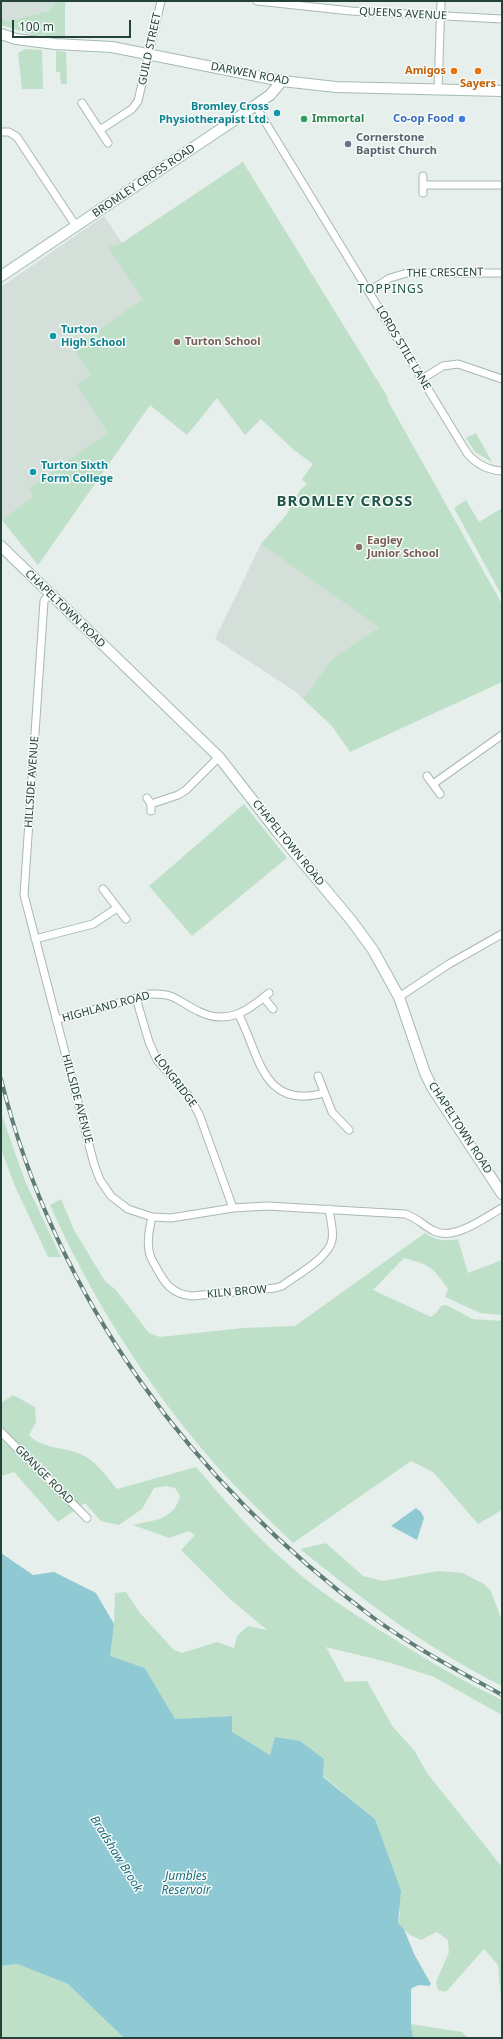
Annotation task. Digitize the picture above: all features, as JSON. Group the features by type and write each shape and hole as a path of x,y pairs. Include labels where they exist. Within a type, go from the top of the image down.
{"main road":[{"name":"DARWEN ROAD","path":"1,34 16,39 47,43 112,47 149,53 282,81 336,87 502,91"},
{"name":"BROMLEY CROSS ROAD","path":"1,276 255,105 276,90 282,81"},
{"name":"CHAPELTOWN ROAD","path":"1,546 49,594 196,733 219,757 279,834 351,920 373,950 399,997 425,1073 433,1089 502,1194"}],"street":[{"name":"GUILD STREET","path":"100,130 132,109 140,97 161,1"},
{"name":"QUEENS AVENUE","path":"256,1 351,11 502,19"},
{"path":"438,90 441,1"},
{"path":"82,103 108,143"},
{"name":"LORDS STILE LANE","path":"255,105 470,457 488,469 502,471"},
{"path":"1,132 9,132 17,137 76,226"},
{"path":"423,176 423,193"},
{"path":"423,185 502,185"},
{"name":"THE CRESCENT","path":"369,291 390,278 407,273 502,273"},
{"path":"422,379 443,366 458,364 502,379"},
{"name":"HILLSIDE AVENUE","path":"49,594 44,601 25,882 26,906 94,1164 100,1180 110,1196 118,1203 140,1214 152,1217 171,1218 233,1208 267,1206 330,1209 405,1214 412,1216 433,1231 444,1234 457,1232 502,1208"},
{"path":"433,784 502,735"},
{"path":"149,804 178,796 219,757"},
{"path":"427,776 440,794"},
{"path":"103,889 126,919"},
{"path":"35,939 94,924 117,908"},
{"path":"399,997 449,964 502,934"},
{"name":"HIGHLAND ROAD","path":"56,1020 150,994 169,995 205,1014 220,1017 239,1015 247,1011 266,995 273,1009"},
{"name":"LONGRIDGE","path":"136,998 149,1042 157,1060 188,1095 199,1114 233,1208"},
{"path":"239,1015 265,1073 277,1089 284,1094 301,1098 324,1093"},
{"path":"318,1076 332,1112 349,1130"},
{"name":"KILN BROW","path":"152,1217 148,1234 149,1252 151,1258 171,1289 184,1295 192,1296 275,1288 282,1286 320,1258 330,1247 333,1232 330,1209"},
{"name":"GRANGE ROAD","path":"1,1432 87,1518"}],"shaded area":[{"path":"1,1 57,1 49,11 7,21 1,18"},
{"name":"Turton School","path":"243,162 294,450 261,419 245,435 217,398 187,435 150,405 38,565 1,519 1,287 104,216 122,243"},
{"path":"307,484 379,627 332,659 303,699 296,692 215,639 261,544 287,514 300,490"}],"green space":[{"path":"57,1 65,1 65,37 34,35 1,25 1,18 7,21 49,11"},
{"path":"25,49 42,50 43,89 22,89 18,53"},
{"path":"56,51 66,52 67,84 61,84 60,72 56,72"},
{"path":"243,162 387,396 388,401 502,604 502,682 350,752 332,726 303,699 332,659 379,627 261,544 287,514 300,490 307,485 302,479 313,464 294,450 261,419 245,435 217,398 187,435 150,405 38,565 2,520 33,497 29,488 108,433 77,385 91,375 73,348 143,299 108,247 122,243"},
{"path":"476,433 492,462 475,452 466,438"},
{"path":"466,500 479,522 502,508 502,596 454,508"},
{"path":"244,804 287,858 192,936 149,886"},
{"path":"1,1113 25,1181 61,1257 48,1257 14,1184 1,1149"},
{"path":"61,1199 74,1230 105,1281 116,1290 149,1333 160,1337 243,1328 295,1326 425,1233 441,1240 458,1239 468,1273 502,1260 502,1315 480,1313 445,1297 448,1289 434,1271 425,1265 404,1258 373,1290 431,1317 441,1306 446,1305 473,1319 502,1321 502,1510 478,1524 433,1472 411,1461 293,1543 246,1498 213,1462 180,1421 137,1363 99,1302 65,1238 50,1205"},
{"path":"13,1395 35,1407 36,1422 29,1435 45,1445 72,1451 90,1459 100,1468 117,1489 196,1467 265,1543 290,1566 327,1596 460,1679 502,1700 502,1715 434,1677 391,1663 326,1647 345,1682 367,1681 393,1727 414,1750 427,1773 502,1867 502,2013 498,1965 484,1949 446,1992 438,1990 436,1982 449,1952 448,1940 437,1932 421,1940 410,1935 398,1923 400,1913 375,1819 276,1737 270,1755 231,1732 231,1716 175,1719 145,1668 109,1656 114,1624 115,1593 126,1592 140,1613 174,1650 182,1653 217,1642 234,1648 237,1636 248,1626 267,1630 230,1599 181,1550 195,1535 189,1531 169,1538 133,1525 162,1518 173,1510 180,1496 175,1488 166,1486 154,1488 142,1509 119,1525 101,1521 85,1503 58,1522 14,1472 1,1476 1,1403"},
{"path":"326,1543 363,1576 383,1581 438,1571 463,1573 484,1584 491,1591 502,1621 502,1686 475,1672 422,1640 348,1587 300,1549"},
{"path":"17,1964 68,1984 124,2038 1,2038 1,1966"},
{"path":"411,2024 462,2032 468,2038 413,2038"}],"water":[{"path":"416,1508 421,1512 424,1518 417,1540 391,1526"},
{"name":"Jumbles Reservoir","path":"1,1553 33,1575 54,1572 96,1593 114,1624 110,1656 145,1668 175,1719 232,1716 232,1732 270,1755 275,1737 300,1741 324,1759 323,1777 375,1819 401,1891 398,1923 404,1929 414,1954 431,1984 429,1986 419,1985 411,1990 411,2024 413,2038 124,2038 68,1984 17,1964 1,1966"}],"railway":[{"path":"1,1079 25,1160 57,1238 96,1311 140,1381 191,1447 248,1509 309,1566 375,1619 421,1649 502,1695"}],"place":[{"name":"Amigos","path":"454,71"},
{"name":"Sayers","path":"478,71"},
{"name":"Bromley Cross Physiotherapist Ltd.","path":"277,113"},
{"name":"Immortal","path":"304,119"},
{"name":"Co-op Food","path":"462,119"},
{"name":"Cornerstone Baptist Church","path":"348,144"},
{"name":"Turton High School","path":"53,336"},
{"name":"Turton School","path":"177,342"},
{"name":"Turton Sixth Form College","path":"33,472"},
{"name":"Eagley Junior School","path":"359,547"}],"district":[{"name":"TOPPINGS","path":"391,290"},
{"name":"BROMLEY CROSS","path":"345,502"}],"water label":[{"name":"Bradshaw Brook","path":"116,1854"}]}
